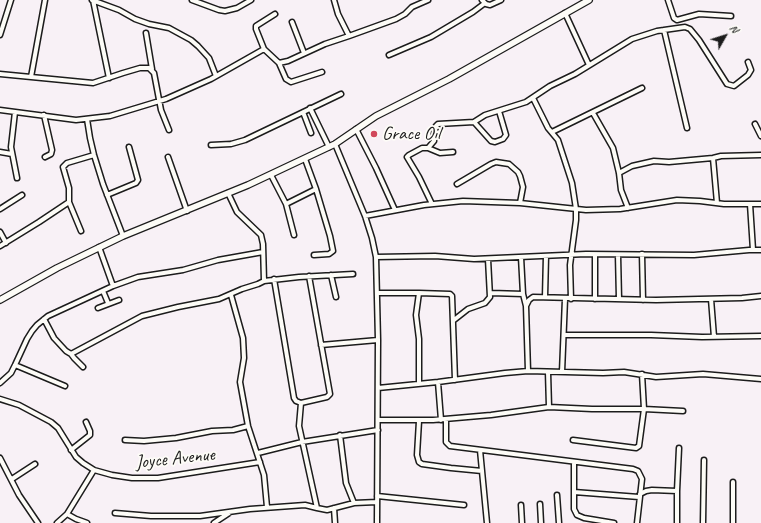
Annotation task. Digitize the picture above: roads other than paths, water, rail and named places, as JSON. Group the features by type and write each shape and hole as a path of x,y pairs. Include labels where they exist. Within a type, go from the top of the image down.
{"main road":[{"path":"0,300 99,247 187,211 305,159 334,144 395,106 455,76 589,0"}],"street":[{"path":"0,33 10,0"},
{"path":"31,77 45,0"},
{"path":"92,0 109,78"},
{"path":"92,0 119,10 135,19 149,24 170,28 191,40 209,58 216,76"},
{"path":"192,0 218,10 225,11 237,8 251,0"},
{"path":"334,0 338,14 349,36"},
{"path":"279,63 288,61 304,53 396,19 405,14 412,7 428,0"},
{"path":"389,55 431,37 474,12 484,2 490,5 501,0"},
{"path":"668,0 674,18 677,20 699,14 731,16"},
{"path":"565,13 589,65"},
{"path":"275,14 256,26 256,29 264,49 279,63 286,79 291,82 322,72"},
{"path":"292,22 304,53"},
{"path":"428,148 435,140 434,129 436,125 453,122 474,122 485,115 532,98 632,39 664,30 684,27 690,29 696,35 727,84 734,86 748,75 751,70 748,62"},
{"path":"664,30 686,128"},
{"path":"146,33 152,69 156,78 159,102 169,130"},
{"path":"0,110 76,120 120,114 159,102 216,76 256,52 264,49"},
{"path":"0,74 87,83 97,82 140,68 152,69"},
{"path":"552,132 642,88"},
{"path":"212,145 231,144 245,140 341,94"},
{"path":"532,98 548,128 558,140 572,183 576,209 576,224 570,255 571,299"},
{"path":"310,108 328,147"},
{"path":"474,122 491,141 495,142 504,139 506,135 499,111"},
{"path":"15,112 12,136 12,154 17,178"},
{"path":"303,112 311,133"},
{"path":"593,113 609,138 613,148 619,173 621,190 628,208"},
{"path":"44,116 52,150 51,154 45,157"},
{"path":"87,119 94,155 107,195 123,236"},
{"path":"755,124 761,136"},
{"path":"356,129 395,210"},
{"path":"334,144 365,216 376,257 378,340 377,523"},
{"path":"107,195 136,183 138,180 129,147"},
{"path":"432,204 408,158 409,155 422,148 428,148 440,153 453,152"},
{"path":"0,152 12,154"},
{"path":"619,173 632,166 654,161 669,162 721,156 761,154"},
{"path":"81,231 68,202 69,188 63,167 67,164 94,155"},
{"path":"168,157 187,211"},
{"path":"713,158 717,203"},
{"path":"305,159 316,189 333,251 329,254 314,255"},
{"path":"457,184 496,162 509,164 518,172 520,176 522,191 520,204"},
{"path":"271,175 286,204 294,235"},
{"path":"286,204 316,189"},
{"path":"228,193 237,212 261,235 263,244 262,252 264,281"},
{"path":"0,209 22,195"},
{"path":"365,216 432,204 463,201 602,211 677,200 761,204"},
{"path":"0,246 68,202"},
{"path":"750,204 753,250"},
{"path":"0,232 6,242"},
{"path":"99,247 113,286"},
{"path":"376,257 435,256 488,259 570,255 694,255 761,250"},
{"path":"0,383 6,378 15,365 27,339 37,325 44,319 113,286 138,277 183,270 225,259 262,252"},
{"path":"642,254 643,300"},
{"path":"595,255 595,299"},
{"path":"618,255 619,299"},
{"path":"546,256 546,297"},
{"path":"521,257 523,294 526,306 528,371"},
{"path":"454,320 468,309 485,303 490,297 491,293 488,259"},
{"path":"71,354 142,316 178,306 219,299 264,281 309,276 353,274"},
{"path":"331,275 336,297"},
{"path":"274,279 294,398 296,402 301,403 327,397 330,394 309,276"},
{"path":"103,291 108,303"},
{"path":"377,293 450,294 452,296 455,380"},
{"path":"419,293 416,314 420,339 420,384"},
{"path":"491,293 523,294"},
{"path":"231,295 243,338 244,358 240,382 248,426 264,474 268,507"},
{"path":"526,306 529,300 533,297 643,300 742,298 761,296"},
{"path":"562,372 565,299"},
{"path":"711,299 714,337"},
{"path":"98,308 118,300"},
{"path":"44,319 54,338 83,367"},
{"path":"564,335 714,337 761,336"},
{"path":"321,345 378,340"},
{"path":"15,365 65,386"},
{"path":"378,388 528,371 603,373 624,372 656,377 704,374 761,379"},
{"path":"548,372 549,407"},
{"path":"573,440 636,448 639,446 641,443 644,409 642,374"},
{"path":"438,382 445,440 448,445 636,470 642,479 637,523"},
{"name":"Joyce Avenue","path":"0,399 19,405 51,422 58,428 71,450 83,463 94,470 121,477 143,479 158,478 260,462"},
{"path":"301,403 298,422 317,508"},
{"path":"378,420 419,421 549,407 683,411"},
{"path":"419,421 417,455 419,462 422,464 482,471"},
{"path":"71,450 87,439 90,435 86,422"},
{"path":"125,440 144,441 176,438 212,431 233,430 248,426"},
{"path":"258,453 302,442 378,430"},
{"path":"340,435 346,483 354,503"},
{"path":"677,523 679,448"},
{"path":"480,450 487,523"},
{"path":"0,458 19,495 38,523"},
{"path":"703,523 704,460"},
{"path":"574,462 574,509 579,517 614,523"},
{"path":"12,479 35,464"},
{"path":"57,523 67,514 94,470"},
{"path":"733,482 733,523"},
{"path":"574,492 639,495 646,491 652,490 677,491"},
{"path":"557,495 559,523"},
{"path":"377,496 464,505"},
{"path":"115,513 151,516 189,516 268,507 305,505 325,510 354,503 377,502"},
{"path":"540,504 541,523"},
{"path":"521,506 522,523"},
{"path":"334,508 335,523"},
{"path":"214,523 230,512"},
{"path":"67,514 87,523"}],"place":[{"name":"Grace Oil","path":"374,134"}]}
